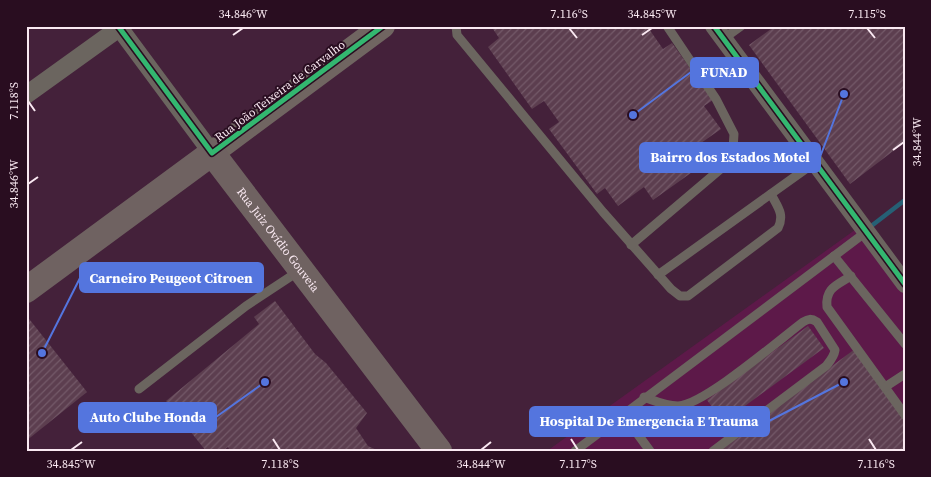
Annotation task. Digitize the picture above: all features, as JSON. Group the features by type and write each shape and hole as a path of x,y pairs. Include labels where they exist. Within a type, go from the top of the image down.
{"main road":[{"name":"Rua Juiz Ovídio Gouveia","path":"212,153 439,451"},
{"name":"Rua João Teixeira de Carvalho","path":"26,290 212,153"}],"street":[{"name":"Rua João Teixeira de Carvalho","path":"212,153 383,26"},
{"name":"Rua Juiz Ovídio Gouveia","path":"120,27 212,153"},
{"path":"26,94 120,27"},
{"path":"719,32 905,284"}],"lane":[{"path":"456,26 457,35 631,245 680,296 688,296 778,228 782,221 782,214 771,194"},
{"path":"631,245 730,161 733,149 734,134 716,99 667,26"},
{"path":"719,32 741,26"},
{"path":"658,275 814,163"},
{"path":"574,451 866,232"},
{"path":"834,256 905,344"},
{"path":"139,389 246,306 301,270"},
{"path":"851,276 830,291 826,298 827,307 905,415"},
{"path":"644,397 662,404 680,406 694,400 715,389 803,322 808,319 816,322 835,350 832,359 826,366 713,451"},
{"path":"885,388 905,374"},
{"path":"623,414 650,451"}],"shaded area":[{"path":"866,222 905,276 905,451 547,451"}],"building":[{"path":"491,26 647,26 663,49 672,43 713,100 704,106 721,129 701,143 712,158 653,200 644,187 618,206 605,188 597,194 549,129 559,122 544,101 532,109 488,47 499,38"},
{"path":"775,26 905,26 905,142 850,184 749,45"},
{"path":"275,301 315,354 326,363 367,413 356,428 368,446 379,451 230,451 228,447 223,451 206,451 166,401 259,324 254,317"},
{"path":"26,315 87,392 26,441"},
{"path":"808,326 824,348 723,422 707,400"},
{"path":"855,349 905,416 905,451 716,451"}],"waterway":[{"path":"870,227 905,200"}],"cycle path":[{"path":"118,26 212,153 383,26"},
{"path":"714,26 905,284"}],"place":[{"name":"Bairro dos Estados Motel","path":"844,94"},
{"name":"FUNAD","path":"633,115"},
{"name":"Carneiro Peugeot Citroen","path":"42,353"},
{"name":"Auto Clube Honda","path":"265,382"},
{"name":"Hospital De Emergencia E Trauma","path":"844,382"}]}
